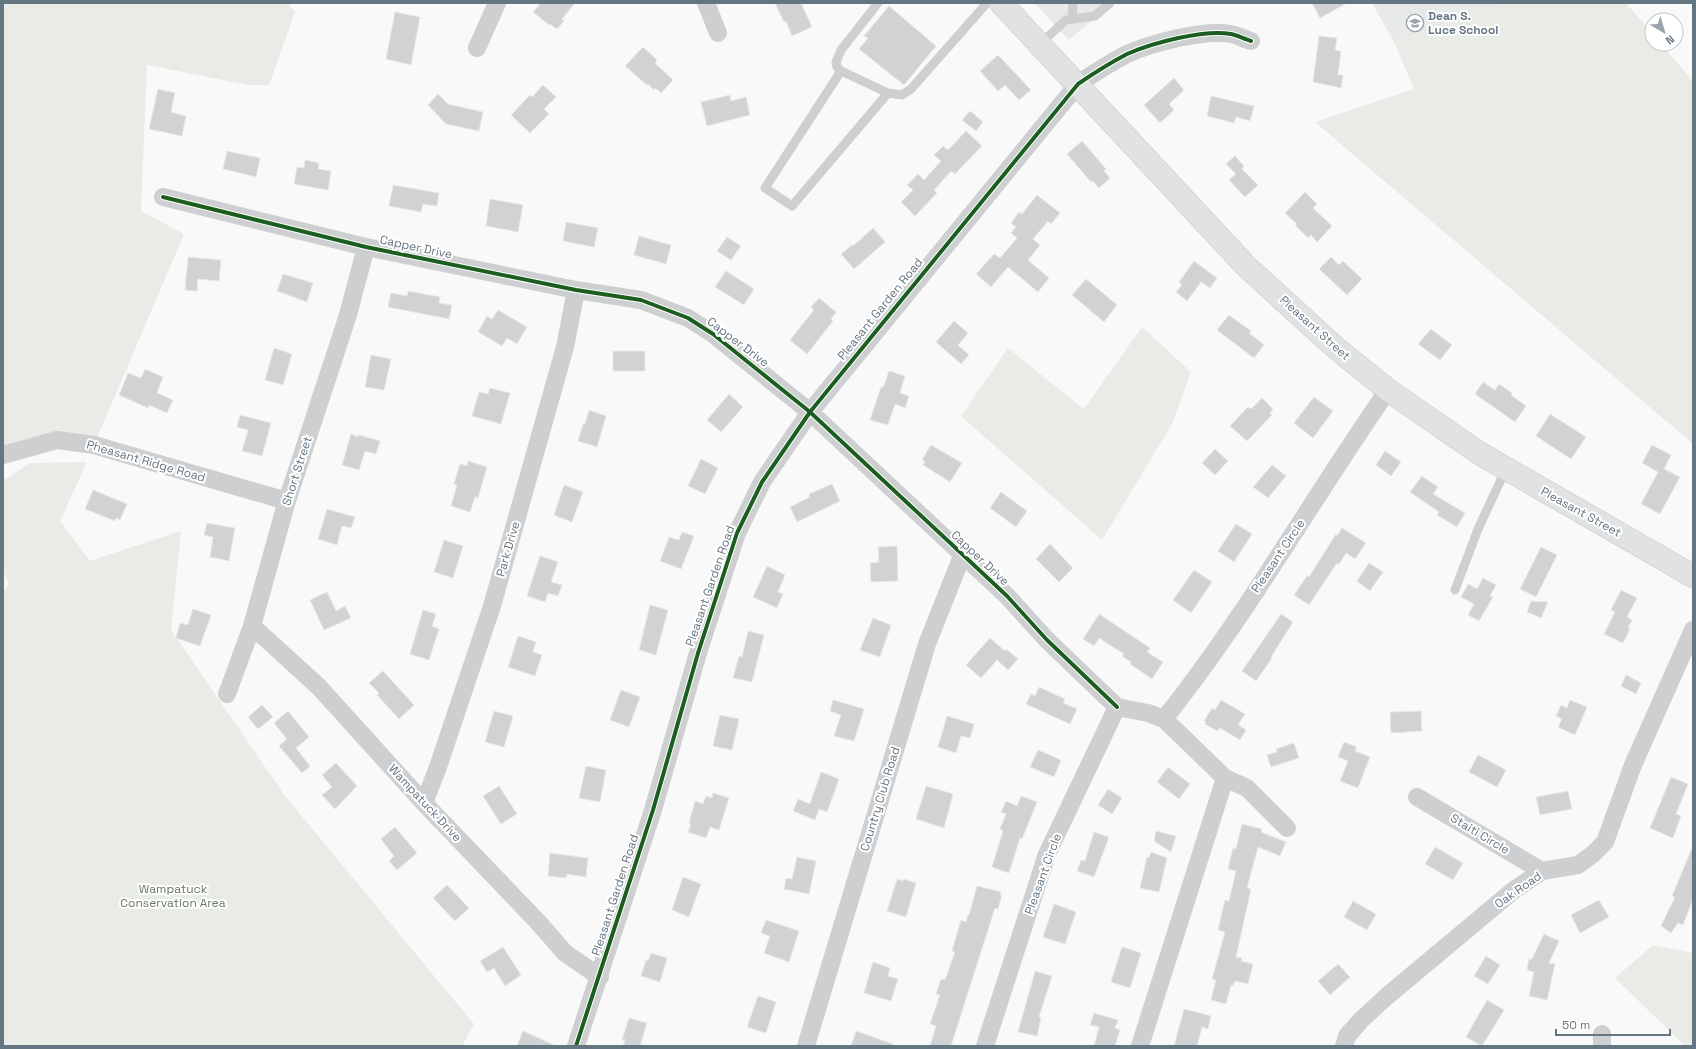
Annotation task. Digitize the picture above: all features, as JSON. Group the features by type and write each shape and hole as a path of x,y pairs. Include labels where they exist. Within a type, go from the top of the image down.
{"main road":[{"name":"Pleasant Street","path":"1001,3 1246,266 1337,349 1388,390 1479,453 1693,576"}],"street":[{"path":"477,48 497,3"},
{"path":"706,3 718,33"},
{"name":"Pleasant Garden Road","path":"576,1046 653,810 698,653 737,533 762,482 810,412 1078,84 1101,68 1129,54 1162,42 1199,33 1231,34 1251,41"},
{"name":"Capper Drive","path":"163,197 366,247 576,290 641,300 688,318 719,339 810,412 893,488 962,556 1007,596 1061,654 1116,707"},
{"name":"Short Street","path":"227,694 252,626 286,504 348,315 366,247"},
{"name":"Park Drive","path":"424,803 492,606 565,347 576,290"},
{"name":"Pleasant Circle","path":"1164,719 1193,683 1289,541 1388,390"},
{"name":"Pheasant Ridge Road","path":"3,454 56,440 94,445 280,499 286,504"},
{"name":"Country Club Road","path":"806,1046 927,644 962,556"},
{"name":"Wampatuck Drive","path":"252,626 319,687 424,803 538,922 565,953 600,976"},
{"name":"Oak Road","path":"1344,1046 1347,1036 1361,1020 1386,997 1514,890 1542,871 1578,866 1605,842 1633,765 1693,630"},
{"path":"1116,707 1148,712 1164,719 1225,778 1247,788 1287,828"},
{"name":"Pleasant Circle","path":"985,1046 1047,854 1116,707"},
{"path":"1140,1046 1225,778"},
{"name":"Staiti Circle","path":"1417,797 1542,871"}],"lane":[{"path":"878,3 841,50 836,62 837,67 841,72 888,93 902,95 911,88 987,3"},
{"path":"1072,19 1073,3"},
{"path":"1039,45 1066,20 1095,16 1110,3"},
{"path":"841,72 765,188 792,206 888,93"},
{"path":"1456,590 1478,529 1506,469"}],"shaded area":[{"path":"1034,3 1113,3 1069,40"},
{"name":"Dean S. Luce School","path":"1372,3 1501,3 1394,42"}],"green space":[{"path":"3,3 288,3 295,12 269,85 248,85 147,65 141,211 184,234 94,445 3,455"},
{"path":"1501,3 1626,3 1644,24 1644,52 1668,52 1693,81 1693,444 1315,122 1414,89 1394,42"},
{"path":"1142,327 1191,372 1172,424 1102,540 961,416 1008,348 1084,409"},
{"name":"Wampatuck Conservation Area","path":"87,462 60,521 90,561 181,531 171,630 285,796 474,1024 462,1046 3,1046 3,592 9,584 3,570 3,481 30,463"},
{"path":"1653,945 1693,953 1693,1046 1685,1046 1615,978"}],"building":[{"path":"541,3 575,3 562,19 564,21 557,29 550,24 549,25 533,12"},
{"path":"775,3 801,3 812,27 792,36 786,21 784,22"},
{"path":"1312,3 1347,3 1320,18"},
{"path":"889,6 936,46 904,85 859,49 868,38 864,36"},
{"path":"395,12 420,17 411,65 386,59"},
{"path":"1319,36 1337,38 1335,50 1341,51 1338,75 1343,75 1341,88 1313,82"},
{"path":"643,47 657,60 655,63 673,80 661,93 655,88 654,90 648,84 647,85 625,66"},
{"path":"998,55 1031,90 1019,100 1005,85 998,91 980,71"},
{"path":"1174,78 1184,90 1169,104 1174,110 1160,123 1144,105"},
{"path":"543,85 556,97 544,109 549,114 530,133 511,115 530,95 532,97"},
{"path":"158,89 175,93 171,112 186,116 182,136 149,129"},
{"path":"438,94 448,104 483,112 479,131 446,124 428,105"},
{"path":"730,95 731,101 746,97 750,115 707,126 701,102"},
{"path":"1211,96 1254,106 1250,121 1236,117 1234,123 1207,116"},
{"path":"970,111 983,122 976,131 962,120"},
{"path":"966,131 982,146 955,174 951,171 934,190 937,193 915,216 901,202 913,190 907,185 918,174 924,180 941,161 934,155 943,146 948,150"},
{"path":"1082,141 1106,169 1104,171 1110,178 1099,188 1093,181 1091,182 1067,154"},
{"path":"227,151 260,158 256,177 223,169"},
{"path":"1235,156 1244,166 1242,169 1258,185 1245,197 1229,180 1236,174 1226,164"},
{"path":"305,160 319,163 318,169 331,171 328,190 294,184 297,167 304,168"},
{"path":"393,185 439,193 437,206 423,204 421,212 389,206"},
{"path":"1305,192 1317,204 1313,208 1332,226 1317,242 1311,235 1308,238 1295,225 1297,224 1285,213"},
{"path":"1037,195 1060,213 1051,224 1048,221 1033,239 1040,245 1028,260 1049,278 1038,292 1008,267 991,287 976,274 994,254 1000,258 1017,238 1011,233 1016,227 1011,223 1019,212 1022,214"},
{"path":"490,199 523,205 518,232 486,226"},
{"path":"566,222 598,228 594,247 563,241"},
{"path":"873,228 885,242 854,269 841,254 852,245 853,246"},
{"path":"639,236 671,245 666,264 634,255"},
{"path":"727,237 741,246 731,260 717,251"},
{"path":"188,257 221,260 219,281 198,279 197,291 185,290"},
{"path":"1331,257 1339,265 1343,261 1362,279 1347,295 1319,269"},
{"path":"1194,261 1217,278 1210,288 1201,282 1187,301 1176,292 1182,285 1179,282"},
{"path":"726,271 754,289 744,305 715,287"},
{"path":"283,274 313,283 307,302 277,291"},
{"path":"1086,279 1117,305 1104,322 1072,295"},
{"path":"408,291 440,297 439,303 452,305 449,319 388,307 391,293 407,296"},
{"path":"819,298 836,312 831,319 833,321 807,354 790,340 814,310 811,307"},
{"path":"498,310 527,327 517,344 507,338 502,346 478,332 487,316 492,319"},
{"path":"1229,315 1251,331 1249,333 1264,345 1254,358 1217,330"},
{"path":"954,321 968,333 958,345 969,355 961,364 936,342"},
{"path":"1431,329 1452,345 1440,360 1418,344"},
{"path":"274,348 292,354 283,385 265,380"},
{"path":"613,351 645,351 645,371 613,371"},
{"path":"371,355 391,359 384,390 365,387"},
{"path":"145,369 163,377 157,393 173,400 167,413 149,405 148,408 119,395 128,373 141,378"},
{"path":"889,371 905,376 900,393 909,396 905,408 895,404 888,425 870,420 881,387 883,388"},
{"path":"1483,382 1495,390 1499,384 1512,393 1511,395 1526,406 1515,422 1475,394"},
{"path":"490,388 510,393 501,424 472,416 479,392 488,394"},
{"path":"729,394 743,407 721,432 707,420"},
{"path":"1314,397 1333,411 1313,438 1294,423"},
{"path":"1262,398 1273,409 1270,413 1272,415 1247,441 1230,426 1248,407 1251,409"},
{"path":"589,410 606,416 597,447 578,441"},
{"path":"1550,414 1586,437 1571,459 1536,436"},
{"path":"240,415 271,423 262,456 242,451 248,430 237,427"},
{"path":"351,434 358,437 359,435 380,441 376,454 365,451 359,470 342,465"},
{"path":"931,445 962,463 950,482 923,465 925,462 922,460"},
{"path":"1652,445 1671,455 1664,469 1680,477 1660,514 1641,504 1658,472 1642,463"},
{"path":"1215,449 1228,461 1215,475 1202,463"},
{"path":"1385,451 1401,462 1391,476 1376,465"},
{"path":"701,459 718,468 705,494 688,486"},
{"path":"468,461 487,467 478,498 475,497 470,512 451,506 457,485 454,484 460,464 467,466"},
{"path":"1272,465 1286,476 1268,498 1253,487"},
{"path":"1422,476 1438,487 1433,494 1465,513 1457,527 1437,515 1439,512 1410,492"},
{"path":"832,484 840,501 797,522 790,507 810,497 809,494"},
{"path":"564,485 583,492 572,522 554,515"},
{"path":"93,490 127,504 120,520 116,518 115,521 85,509"},
{"path":"1001,492 1027,511 1016,527 990,508"},
{"path":"327,509 355,517 351,528 342,526 337,545 318,539"},
{"path":"207,523 235,528 229,561 210,557 213,537 204,535"},
{"path":"1236,524 1252,534 1234,562 1218,551"},
{"path":"1342,528 1366,543 1355,559 1346,553 1339,564 1337,563 1309,605 1294,595 1307,576 1309,577 1336,534 1337,536"},
{"path":"682,532 694,536 681,569 660,561 669,537 679,540"},
{"path":"444,540 463,546 453,578 434,572"},
{"path":"1050,544 1073,568 1059,582 1036,559"},
{"path":"897,546 898,581 871,582 870,563 879,562 878,547"},
{"path":"1541,547 1557,555 1536,597 1520,589"},
{"path":"540,556 558,562 551,582 562,585 558,596 548,593 545,602 527,596"},
{"path":"1369,563 1383,572 1370,591 1357,581"},
{"path":"767,566 785,575 778,592 783,594 777,608 753,597"},
{"path":"1194,570 1212,582 1191,613 1173,600"},
{"path":"1483,578 1496,585 1490,596 1493,597 1479,621 1468,615 1474,604 1461,597 1468,584 1477,589"},
{"path":"1621,590 1637,598 1627,617 1632,620 1628,628 1630,629 1623,643 1604,634 1615,612 1611,610"},
{"path":"327,592 336,611 345,606 351,618 324,630 310,600"},
{"path":"1531,601 1548,602 1541,618 1527,612"},
{"path":"650,605 668,610 656,655 639,650"},
{"path":"193,609 211,615 200,646 176,638 180,623 188,625"},
{"path":"423,610 436,614 432,626 439,629 429,660 410,654"},
{"path":"1099,614 1150,648 1147,652 1163,662 1152,679 1130,664 1131,662 1122,656 1124,654 1099,638 1094,646 1083,639"},
{"path":"1281,614 1293,622 1271,657 1272,658 1256,681 1242,671"},
{"path":"873,618 891,625 880,657 860,650"},
{"path":"748,631 764,635 752,682 733,678 739,656 742,657"},
{"path":"518,636 536,642 533,652 542,655 535,676 508,667"},
{"path":"990,638 1005,651 1006,649 1018,659 1008,670 997,660 981,678 966,665"},
{"path":"383,671 414,705 399,719 377,695 379,693 369,683"},
{"path":"1626,675 1641,683 1636,694 1621,686"},
{"path":"1039,687 1065,699 1063,703 1077,709 1070,724 1026,704 1031,694 1035,696"},
{"path":"621,690 640,697 629,727 610,720"},
{"path":"833,700 864,709 854,741 834,736 841,715 830,711"},
{"path":"1221,700 1245,714 1238,725 1246,730 1240,740 1220,728 1217,731 1205,724 1206,722 1204,721 1212,708 1215,710"},
{"path":"1570,700 1587,707 1575,735 1558,727 1562,719 1556,716 1561,705 1567,708"},
{"path":"262,705 273,717 258,729 248,717"},
{"path":"288,711 309,737 296,748 310,766 302,773 279,746 287,739 274,723"},
{"path":"494,711 513,716 504,747 485,742"},
{"path":"1421,711 1422,731 1391,733 1390,712"},
{"path":"720,715 739,719 732,750 713,746"},
{"path":"947,716 974,724 970,738 961,736 956,753 938,747"},
{"path":"1344,742 1357,747 1355,751 1370,757 1358,788 1340,781 1348,761 1338,757"},
{"path":"1294,743 1299,758 1271,767 1267,755 1277,752 1276,749"},
{"path":"1038,750 1061,760 1054,777 1030,767"},
{"path":"1478,755 1506,770 1497,787 1469,772"},
{"path":"336,763 357,786 335,809 322,795 332,787 322,775"},
{"path":"586,766 606,770 600,802 579,798"},
{"path":"1168,767 1190,784 1179,799 1157,782"},
{"path":"821,772 839,779 827,812 819,809 815,820 793,811 798,799 810,804"},
{"path":"1671,777 1688,784 1676,814 1681,816 1673,838 1650,828"},
{"path":"499,786 517,814 501,824 483,796"},
{"path":"926,786 953,794 944,828 916,819"},
{"path":"1108,789 1122,798 1112,814 1098,805"},
{"path":"1568,791 1572,809 1540,815 1536,797"},
{"path":"713,793 729,798 719,830 710,827 706,838 688,832 695,801 703,804 706,796 712,798"},
{"path":"1021,796 1037,802 1022,839 1020,838 1009,873 992,867 1003,831 1000,829 1006,814 1001,812 1006,801 1017,806"},
{"path":"1242,824 1262,829 1261,832 1286,842 1280,856 1258,847 1247,888 1251,889 1236,957 1242,958 1241,961 1253,964 1248,984 1235,981 1233,986 1231,985 1226,1004 1211,1000 1216,980 1212,979 1225,932 1218,930 1225,900 1229,901 1236,871 1228,869 1233,848 1236,849"},
{"path":"395,827 417,853 397,870 389,861 394,856 381,839"},
{"path":"1156,831 1176,836 1171,852 1154,841"},
{"path":"1094,832 1109,837 1094,877 1077,871 1081,860 1085,861"},
{"path":"1693,846 1693,899 1683,925 1678,923 1671,933 1661,926 1675,897 1672,896"},
{"path":"1435,847 1463,863 1453,880 1425,864"},
{"path":"1151,852 1167,858 1159,892 1140,888 1147,857 1149,858"},
{"path":"550,853 588,858 586,877 567,874 566,878 548,876"},
{"path":"797,857 816,861 809,894 784,889 786,878 792,879"},
{"path":"683,877 701,884 689,917 672,910"},
{"path":"897,879 903,881 904,879 916,883 906,917 887,911"},
{"path":"447,885 469,908 455,921 433,898"},
{"path":"977,886 1001,892 1000,895 1002,895 998,909 995,908 951,1046 930,1046 936,1026 930,1024 940,995 936,994 941,979 945,980 955,952 952,951 961,920 966,922"},
{"path":"1599,900 1609,917 1580,933 1571,915"},
{"path":"1353,901 1376,914 1367,930 1344,917"},
{"path":"1054,904 1076,912 1065,944 1043,937"},
{"path":"766,920 799,931 789,962 764,953 770,936 761,933"},
{"path":"1544,934 1559,941 1549,963 1555,964 1547,1000 1529,996 1534,972 1527,970 1529,959 1532,959"},
{"path":"503,947 521,975 505,986 494,968 487,972 480,961"},
{"path":"1122,947 1141,953 1130,988 1111,982"},
{"path":"651,953 667,958 660,982 641,976 646,960 648,961"},
{"path":"1486,956 1500,965 1488,984 1474,976"},
{"path":"873,962 890,968 888,976 898,979 891,1001 864,993"},
{"path":"1338,964 1350,977 1330,995 1318,981"},
{"path":"1035,971 1052,976 1039,1017 1041,1018 1037,1036 1018,1032"},
{"path":"758,996 776,1002 766,1033 747,1027"},
{"path":"1487,1000 1504,1010 1482,1046 1466,1037"},
{"path":"1184,1009 1211,1016 1208,1029 1202,1027 1197,1046 1174,1046"},
{"path":"1094,1013 1118,1020 1115,1028 1120,1030 1115,1046 1094,1046 1099,1027 1090,1025"},
{"path":"629,1018 647,1023 640,1046 623,1046 625,1040 622,1040"},
{"path":"523,1031 556,1046 517,1046"},
{"path":"856,1031 893,1044 892,1046 851,1046"}],"cycle path":[{"path":"576,1046 653,810 698,653 737,533 762,482 810,412 1078,84 1127,54 1178,38 1207,33 1220,33 1233,35 1251,41"},
{"path":"163,197 366,247 576,290 641,300 688,318 713,334 810,412 1007,596 1047,640 1117,707"}],"place":[{"name":"Dean S. Luce School","path":"1415,23"}]}
